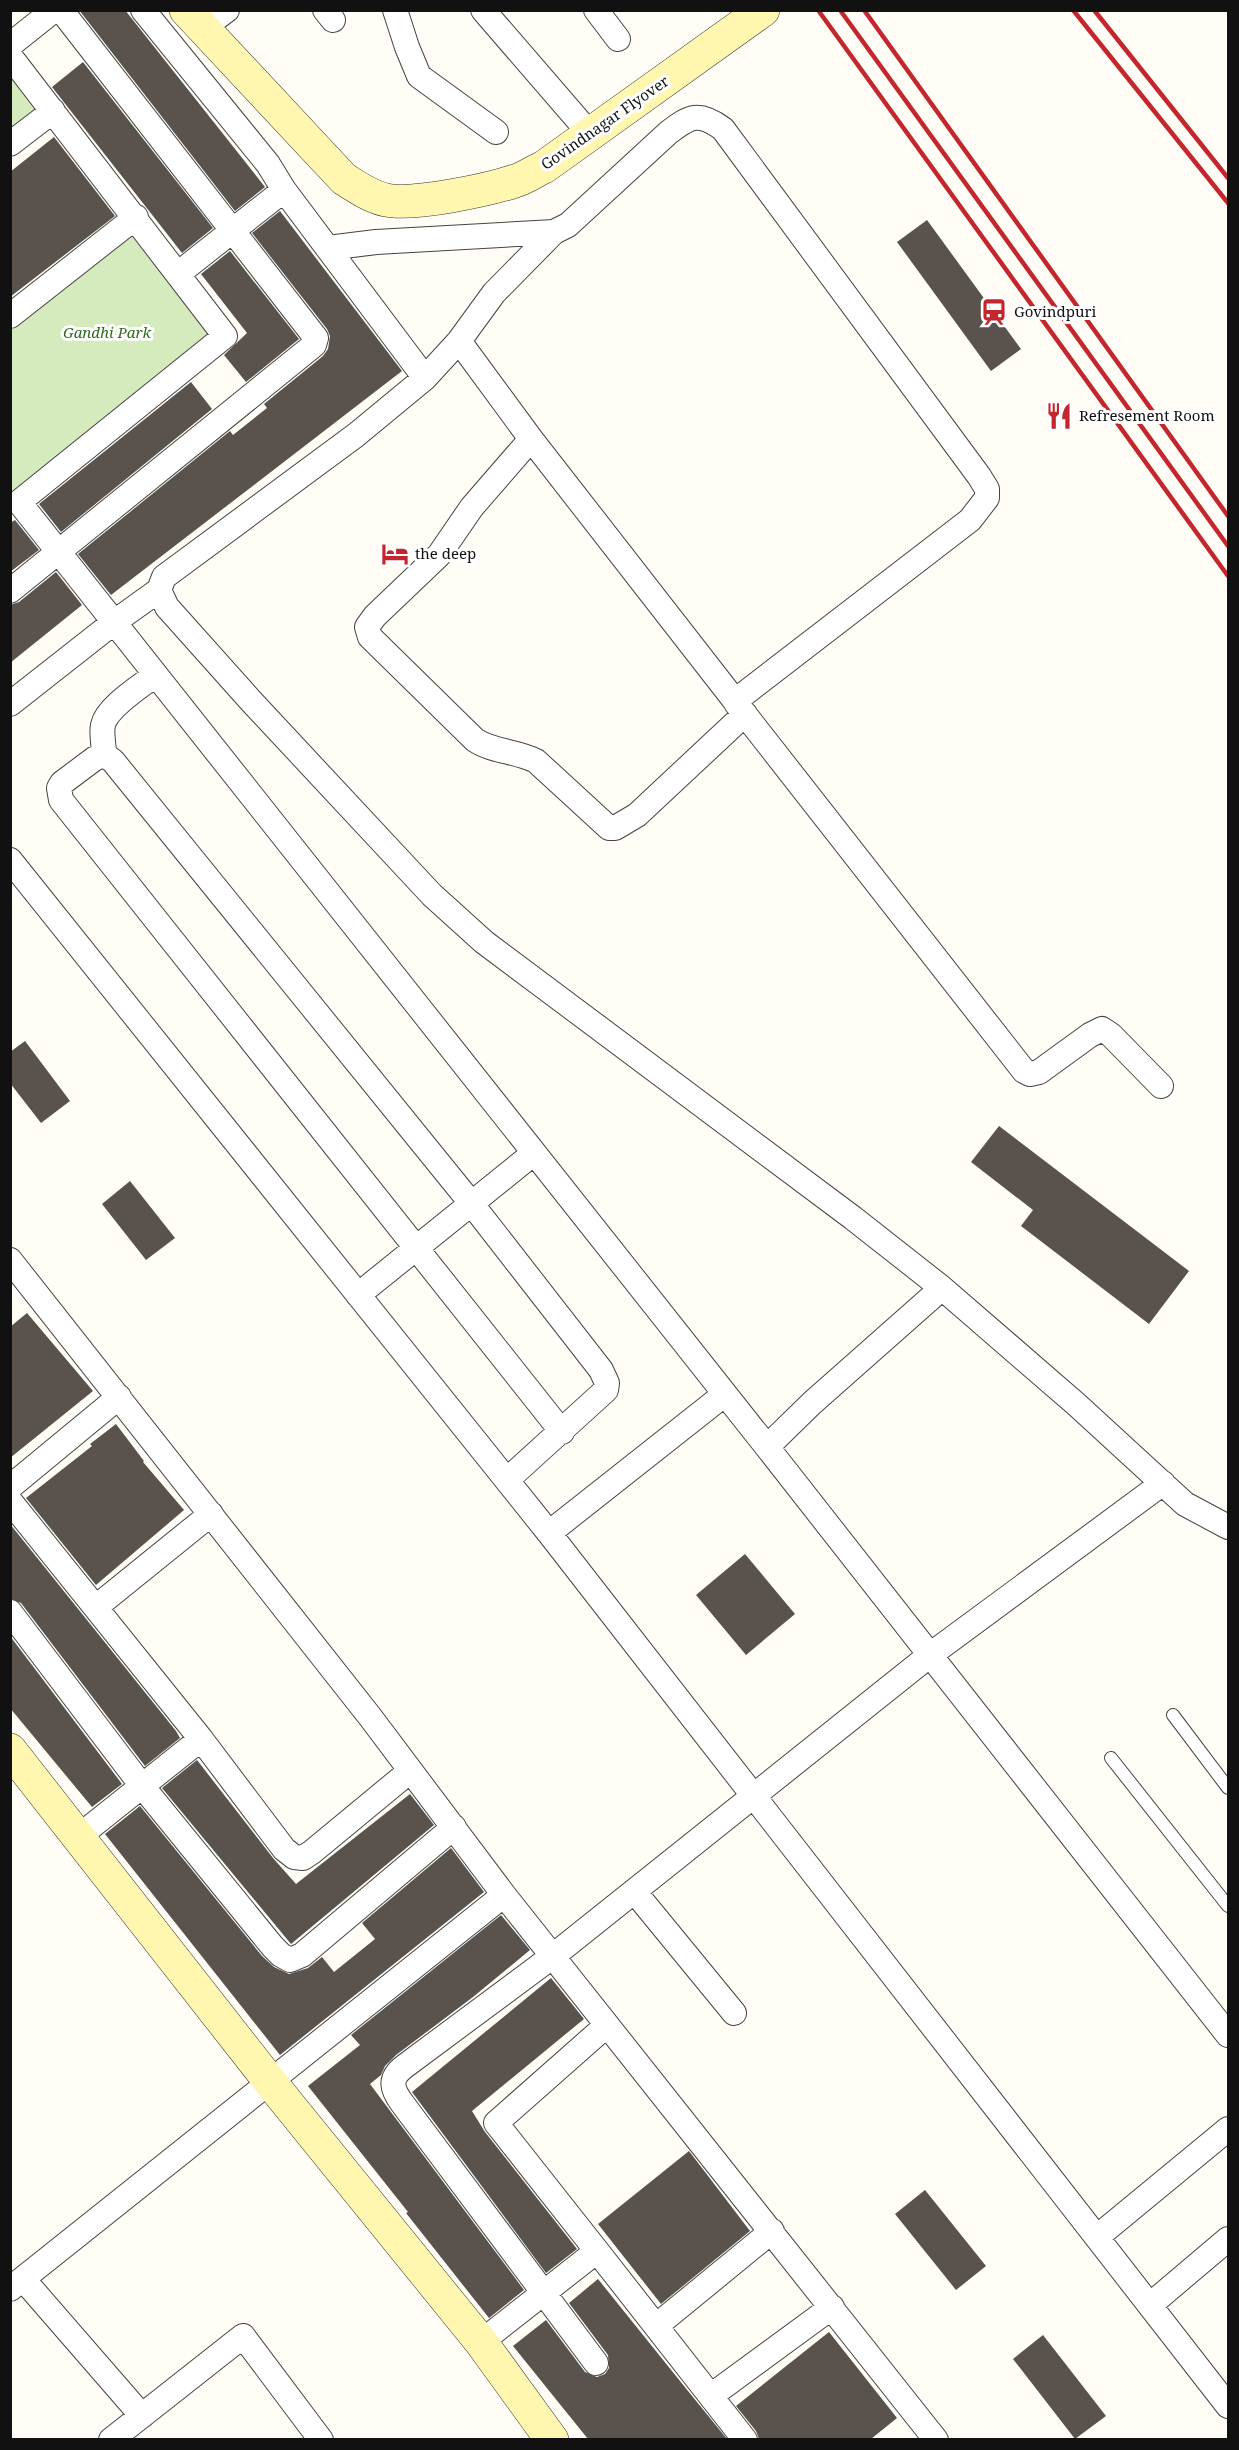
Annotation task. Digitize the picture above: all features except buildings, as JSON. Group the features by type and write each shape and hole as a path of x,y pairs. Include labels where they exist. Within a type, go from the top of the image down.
{"street":[{"path":"10,45 54,10"},
{"path":"10,591 59,554 275,378 316,341 310,327 61,10"},
{"path":"143,10 268,164 284,190 425,378"},
{"path":"395,10 419,76 496,132"},
{"path":"483,10 591,135"},
{"path":"596,10 618,39"},
{"name":"Govindnagar Flyover","path":"205,16 344,179 378,197 406,202 494,187 518,180 544,167 763,10"},
{"path":"10,56 136,217 225,336 15,505 59,554 767,1447 1228,2036"},
{"path":"10,144 53,111"},
{"path":"10,704 159,590 165,577 172,570 356,435 425,378 459,341 494,293 554,232 568,225 681,123 696,116 710,119 723,129 987,489 987,498 970,520 740,708 637,815 615,828 609,828 536,760 487,746 475,740 370,637 367,627 375,616 439,555 466,514 531,439"},
{"path":"179,273 284,190"},
{"path":"10,316 136,217"},
{"path":"328,248 376,242 554,232"},
{"path":"459,341 531,439 1024,1071 1030,1074 1039,1072 1090,1035 1102,1029 1111,1035 1161,1086"},
{"path":"159,590 167,607 251,700 432,894 484,942 844,1211 942,1288 1185,1504 1211,1520 1228,1527"},
{"path":"155,675 117,705 106,718 103,733 104,754 113,761 471,1203 605,1376 606,1390 508,1479"},
{"path":"104,754 62,783 59,788 62,800 562,1432"},
{"path":"10,860 508,1479 1228,2406"},
{"path":"358,1294 534,1153"},
{"path":"10,1260 18,1286 119,1397 371,1718 504,1895 936,2439"},
{"path":"767,1447 812,1403 942,1288"},
{"path":"549,1533 725,1394"},
{"path":"10,1487 119,1397"},
{"path":"596,2363 402,2103 392,2083 398,2071 553,1956 930,1655 1162,1483"},
{"path":"10,1500 201,1739 284,1849 294,1857 303,1858 410,1771"},
{"path":"96,1607 211,1514"},
{"path":"10,1612 142,1785 273,1947 290,1960 302,1955 454,1827"},
{"path":"78,1837 201,1739"},
{"path":"10,1750 271,2083 481,2342 552,2439"},
{"path":"634,1892 734,2013"},
{"path":"142,2415 17,2284 504,1895"},
{"path":"607,2025 496,2122 745,2439"},
{"path":"1097,2237 1228,2129"},
{"path":"656,2326 772,2231"},
{"path":"1150,2305 1228,2239"},
{"path":"481,2342 597,2251"},
{"path":"712,2395 832,2307"},
{"path":"111,2439 243,2336 321,2439"}],"lane":[{"path":"1173,1715 1226,1780"},
{"path":"1111,1758 1228,1906"}],"green space":[{"path":"11,68 41,108 11,132"},
{"name":"Gandhi Park","path":"132,228 214,334 11,495 11,325"}],"railway":[{"path":"818,10 1228,576"},
{"path":"840,10 1228,546"},
{"path":"864,10 1228,516"},
{"path":"1073,10 1228,203"},
{"path":"1094,10 1228,178"}],"place":[{"name":"Govindpuri","path":"994,312"},
{"name":"Refresement Room","path":"1059,416"},
{"name":"the deep","path":"395,554"}]}
